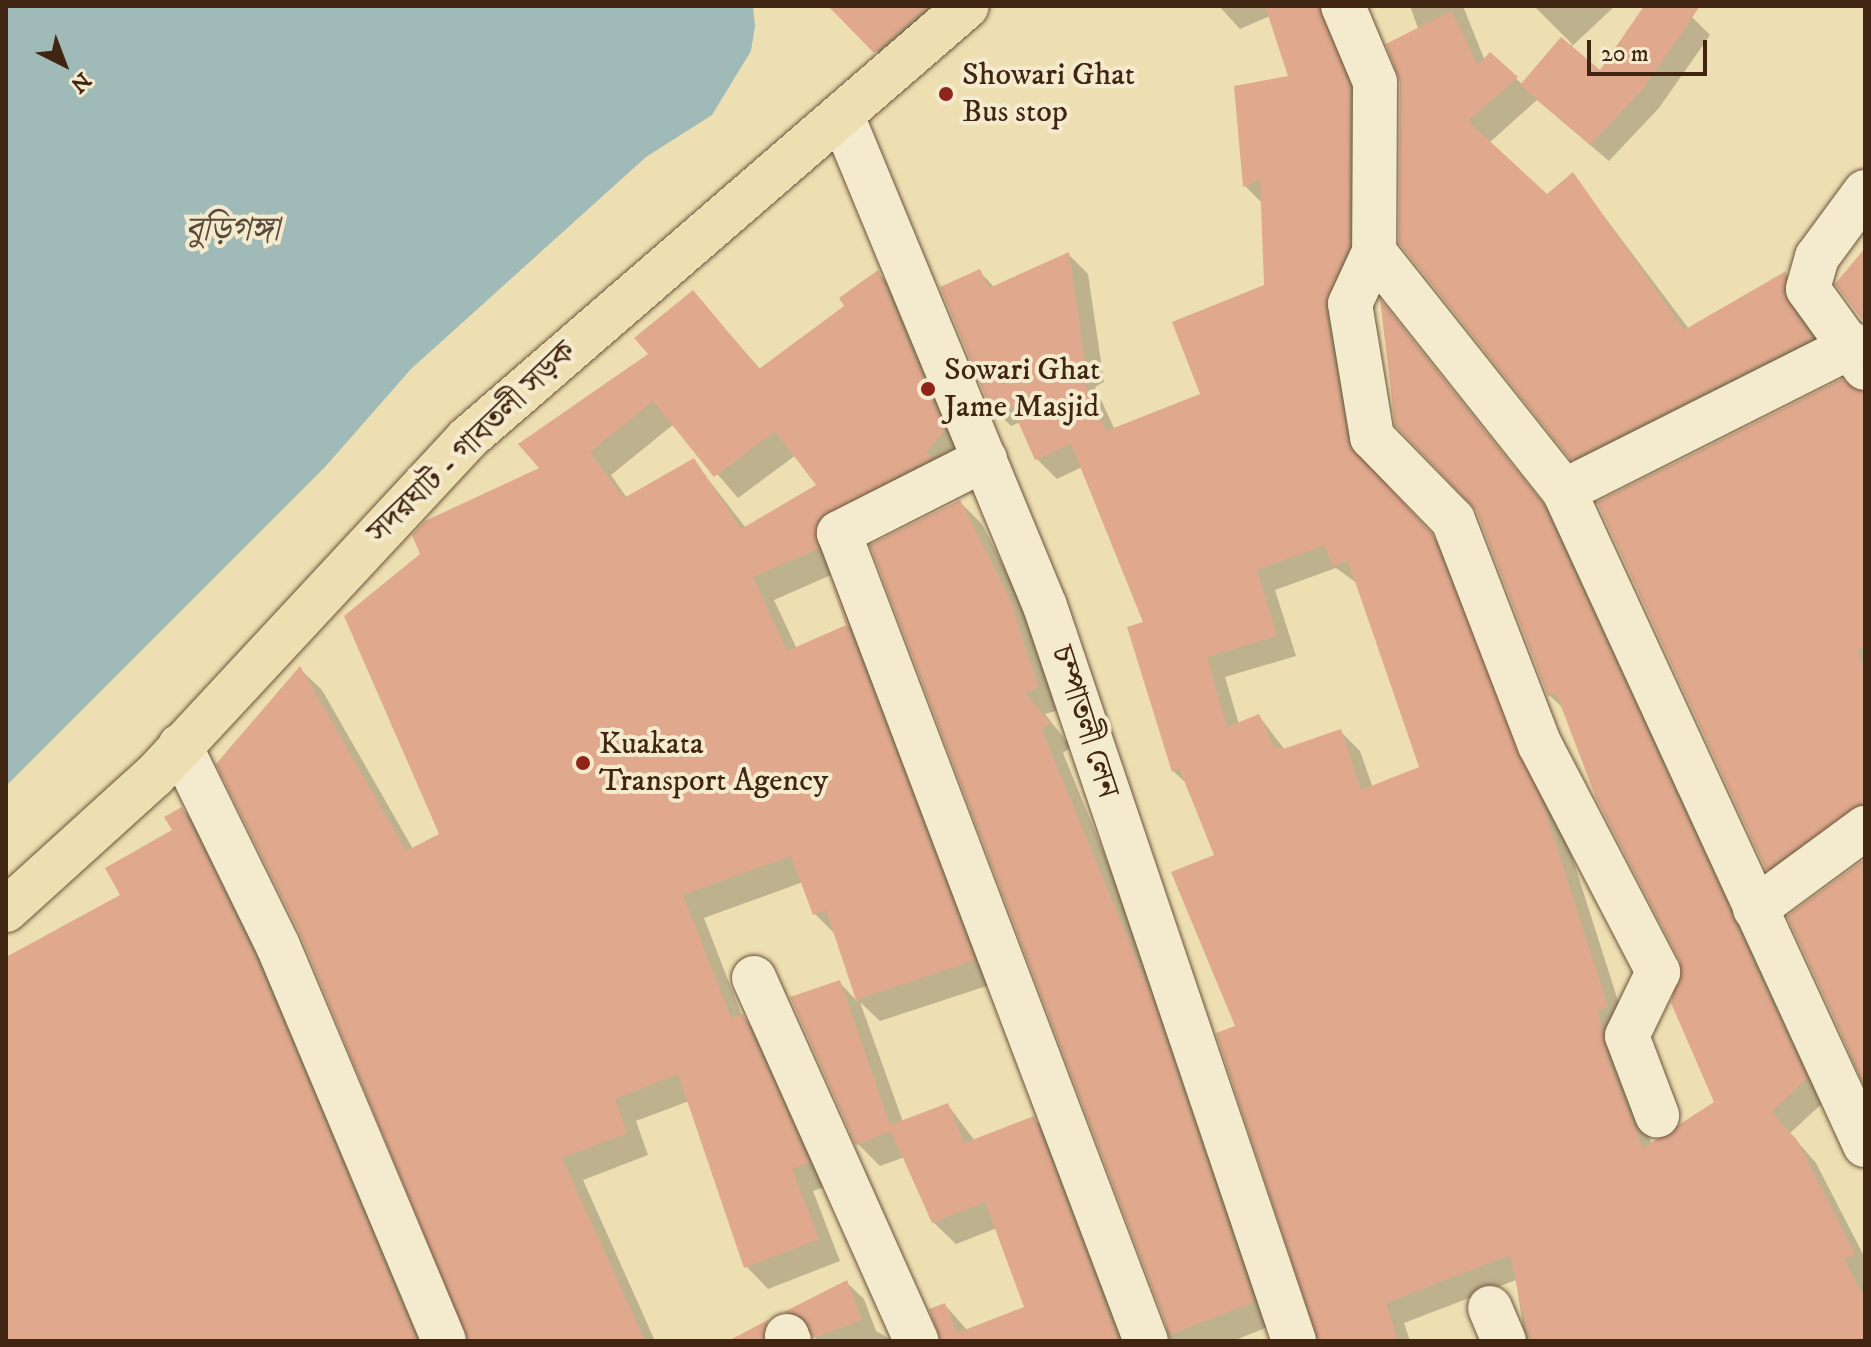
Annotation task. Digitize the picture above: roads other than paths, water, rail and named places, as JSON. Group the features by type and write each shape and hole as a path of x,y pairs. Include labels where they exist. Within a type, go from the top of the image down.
{"highway":[{"name":"সদরঘাট - গাবতলী সড়ক","path":"6,910 180,746 467,439 967,6"}],"street":[{"path":"1343,6 1375,82 1374,252 1350,304 1372,437 1453,520 1540,745 1658,972 1627,1036 1657,1115"},
{"name":"চম্পাতলী লেন","path":"842,116 1045,606 1294,1341"},
{"path":"1564,491 1859,356 1808,289 1817,257 1865,192"},
{"path":"1374,252 1564,491 1865,1145"},
{"path":"985,459 839,533 1146,1341"},
{"path":"180,746 278,946 444,1341"},
{"path":"1755,909 1865,828"},
{"path":"754,978 916,1341"}],"water":[{"name":"বুড়িগঙ্গা","path":"6,6 753,6 755,26 751,51 712,115 646,157 411,369 325,467 6,786"}],"place":[{"name":"Showari Ghat Bus stop","path":"946,94"},
{"name":"Sowari Ghat Jame Masjid","path":"928,389"},
{"name":"Kuakata Transport Agency","path":"583,763"}]}
